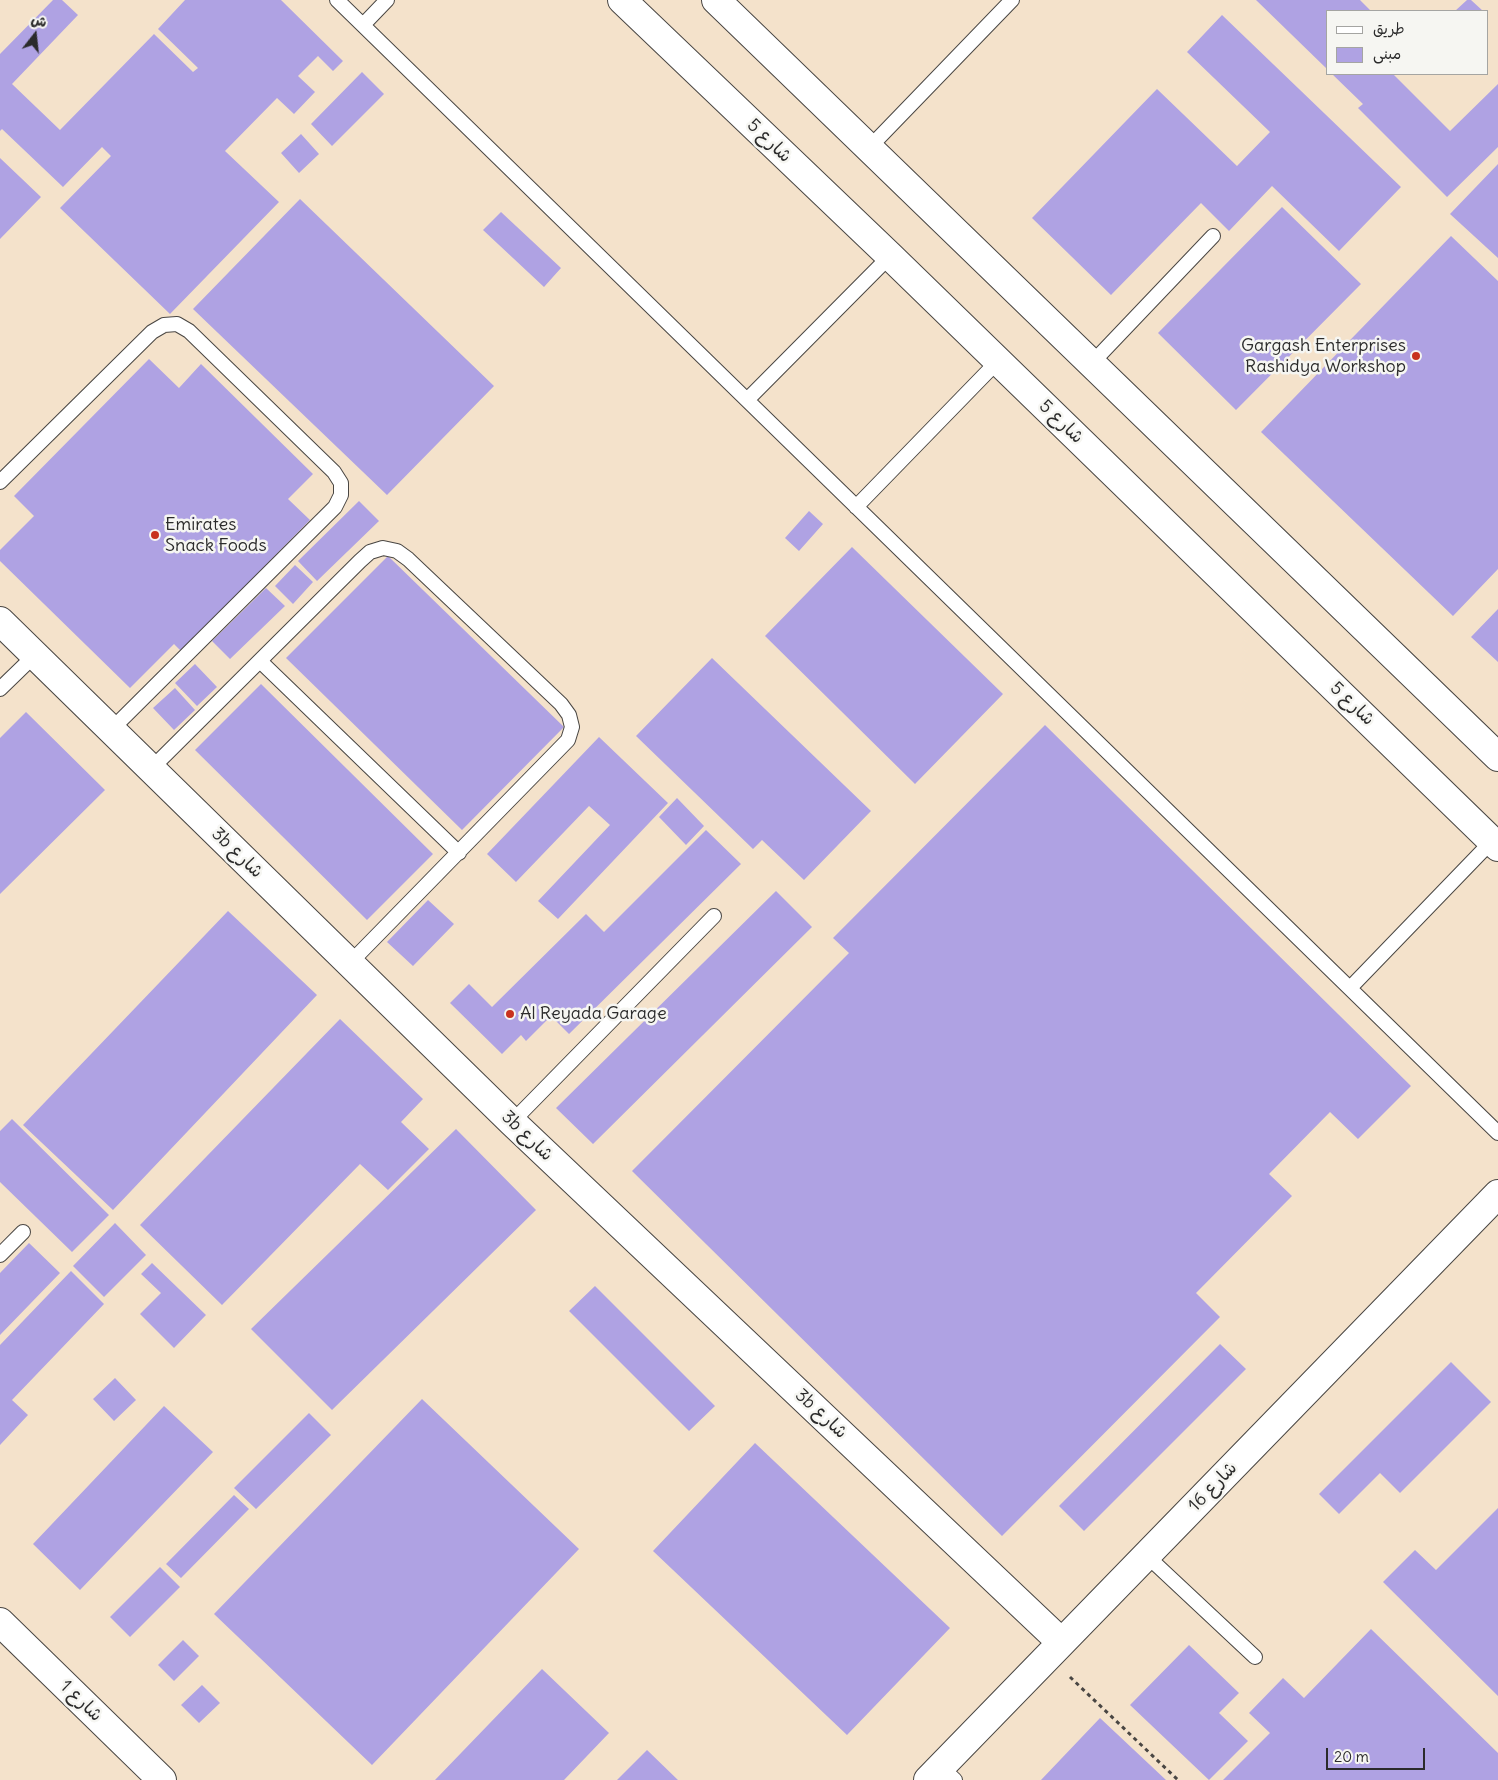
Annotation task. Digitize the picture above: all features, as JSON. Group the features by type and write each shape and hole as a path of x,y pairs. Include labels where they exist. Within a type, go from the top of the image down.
{"street":[{"name":"شارع 5","path":"622,0 890,256 1495,844"},
{"path":"716,0 1498,758"},
{"name":"3b شارع","path":"0,621 512,1122 1055,1649"},
{"name":"شارع 16","path":"941,1776 1055,1649 1498,1194"},
{"name":"شارع 1","path":"0,1622 162,1780"}],"lane":[{"path":"337,0 1498,1133"},
{"path":"363,25 387,0"},
{"path":"870,148 1012,0"},
{"path":"1092,363 1213,236"},
{"path":"747,400 890,256"},
{"path":"0,482 152,332 164,325 177,324 196,338 334,472 341,483 341,496 335,506 111,730"},
{"path":"856,507 998,361"},
{"path":"151,769 360,561 370,552 383,548 397,551 408,559 547,691 569,714 572,727 568,740 350,963"},
{"path":"0,689 35,655"},
{"path":"260,661 459,853"},
{"path":"1350,988 1495,844"},
{"path":"512,1122 714,916"},
{"path":"0,1255 23,1232"},
{"path":"1146,1555 1256,1657"}],"path":[{"path":"1055,1649 1178,1780"}],"building":[{"path":"53,0 62,0 78,15 12,84 60,130 154,34 193,72 198,68 158,29 185,0 281,0 343,61 333,71 318,56 298,76 315,92 294,114 277,98 225,151 279,202 170,314 60,208 111,156 102,147 63,187 2,129 0,131 0,54"},
{"path":"1256,0 1360,0 1370,10 1326,10 1326,68"},
{"path":"1467,0 1471,0 1482,10 1456,10"},
{"path":"1222,15 1401,187 1339,251 1272,186 1229,231 1201,203 1111,295 1032,218 1157,89 1237,166 1270,132 1187,52"},
{"path":"362,72 384,94 332,146 311,124"},
{"path":"1333,75 1394,75 1450,131 1498,84 1498,147 1447,197 1358,108 1363,104"},
{"path":"301,134 319,154 299,173 281,153"},
{"path":"0,158 41,197 0,239"},
{"path":"1498,164 1498,258 1450,214"},
{"path":"300,199 494,386 387,495 193,309"},
{"path":"1282,207 1361,284 1236,410 1158,333"},
{"path":"501,212 561,268 544,287 483,230"},
{"name":"Gargash Enterprises Rashidya Workshop","path":"1451,236 1498,281 1498,569 1453,616 1261,432"},
{"name":"Emirates Snack Foods","path":"149,359 179,388 201,364 313,474 288,499 310,520 181,651 174,644 130,688 0,561 0,550 34,516 14,496"},
{"path":"359,501 379,521 317,581 298,561"},
{"path":"809,511 823,524 799,551 785,538"},
{"path":"852,547 1003,694 915,784 765,636"},
{"path":"388,556 564,727 462,830 286,658"},
{"path":"295,565 313,582 293,604 275,586"},
{"path":"266,588 285,606 230,659 212,641"},
{"path":"1498,609 1498,662 1471,637"},
{"path":"712,658 871,811 804,880 762,840 753,849 636,736"},
{"path":"195,664 217,687 197,706 175,683"},
{"path":"261,684 433,854 367,920 195,750"},
{"path":"175,688 195,710 174,730 153,708"},
{"path":"26,712 105,790 0,894 0,738"},
{"path":"1045,725 1411,1086 1358,1139 1330,1112 1269,1174 1292,1196 1196,1293 1220,1317 1002,1536 632,1171 849,953 833,938"},
{"path":"599,737 668,803 558,919 538,901 610,825 589,806 516,882 487,854"},
{"path":"677,798 704,826 686,845 659,817"},
{"path":"706,830 741,864 569,1034 551,1016 526,1041 521,1035 502,1054 450,1003 469,984 492,1007 586,914 604,932"},
{"path":"776,891 812,927 593,1144 556,1108"},
{"path":"428,900 454,924 413,966 387,942"},
{"path":"228,911 317,995 113,1210 23,1125"},
{"path":"340,1019 423,1099 401,1122 429,1149 388,1190 360,1164 222,1305 140,1225"},
{"path":"12,1119 109,1215 72,1252 0,1182 0,1131"},
{"path":"456,1129 536,1210 332,1410 251,1329"},
{"path":"115,1223 146,1255 104,1297 73,1266"},
{"path":"29,1243 60,1273 0,1335 0,1273"},
{"path":"152,1263 206,1315 174,1348 140,1314 161,1293 141,1274"},
{"path":"71,1271 104,1304 12,1400 28,1415 0,1445 0,1345"},
{"path":"595,1286 715,1406 689,1431 569,1311"},
{"path":"1220,1344 1246,1369 1084,1531 1059,1506"},
{"path":"1451,1362 1491,1402 1400,1493 1380,1473 1339,1514 1319,1494"},
{"path":"115,1378 136,1400 114,1421 93,1399"},
{"path":"422,1399 579,1549 372,1765 214,1614"},
{"path":"164,1406 213,1452 80,1590 33,1544"},
{"path":"309,1413 331,1435 256,1509 234,1488"},
{"path":"755,1443 950,1628 847,1735 653,1551"},
{"path":"234,1495 249,1509 181,1578 166,1564"},
{"path":"1498,1508 1498,1696 1383,1582 1415,1550 1436,1570"},
{"path":"160,1567 180,1587 130,1637 110,1617"},
{"path":"1371,1629 1498,1753 1498,1780 1223,1780 1270,1733 1249,1713 1283,1678 1304,1698"},
{"path":"183,1640 199,1656 174,1681 158,1665"},
{"path":"1189,1645 1239,1693 1219,1713 1248,1741 1209,1780 1130,1705"},
{"path":"542,1669 609,1733 564,1780 435,1780"},
{"path":"202,1685 220,1703 199,1723 181,1705"},
{"path":"1100,1718 1166,1780 1041,1780"},
{"path":"647,1750 678,1780 617,1780"}],"place":[{"name":"Gargash Enterprises Rashidya Workshop","path":"1416,356"},
{"name":"Emirates Snack Foods","path":"155,535"},
{"name":"Al Reyada Garage","path":"510,1014"}]}
